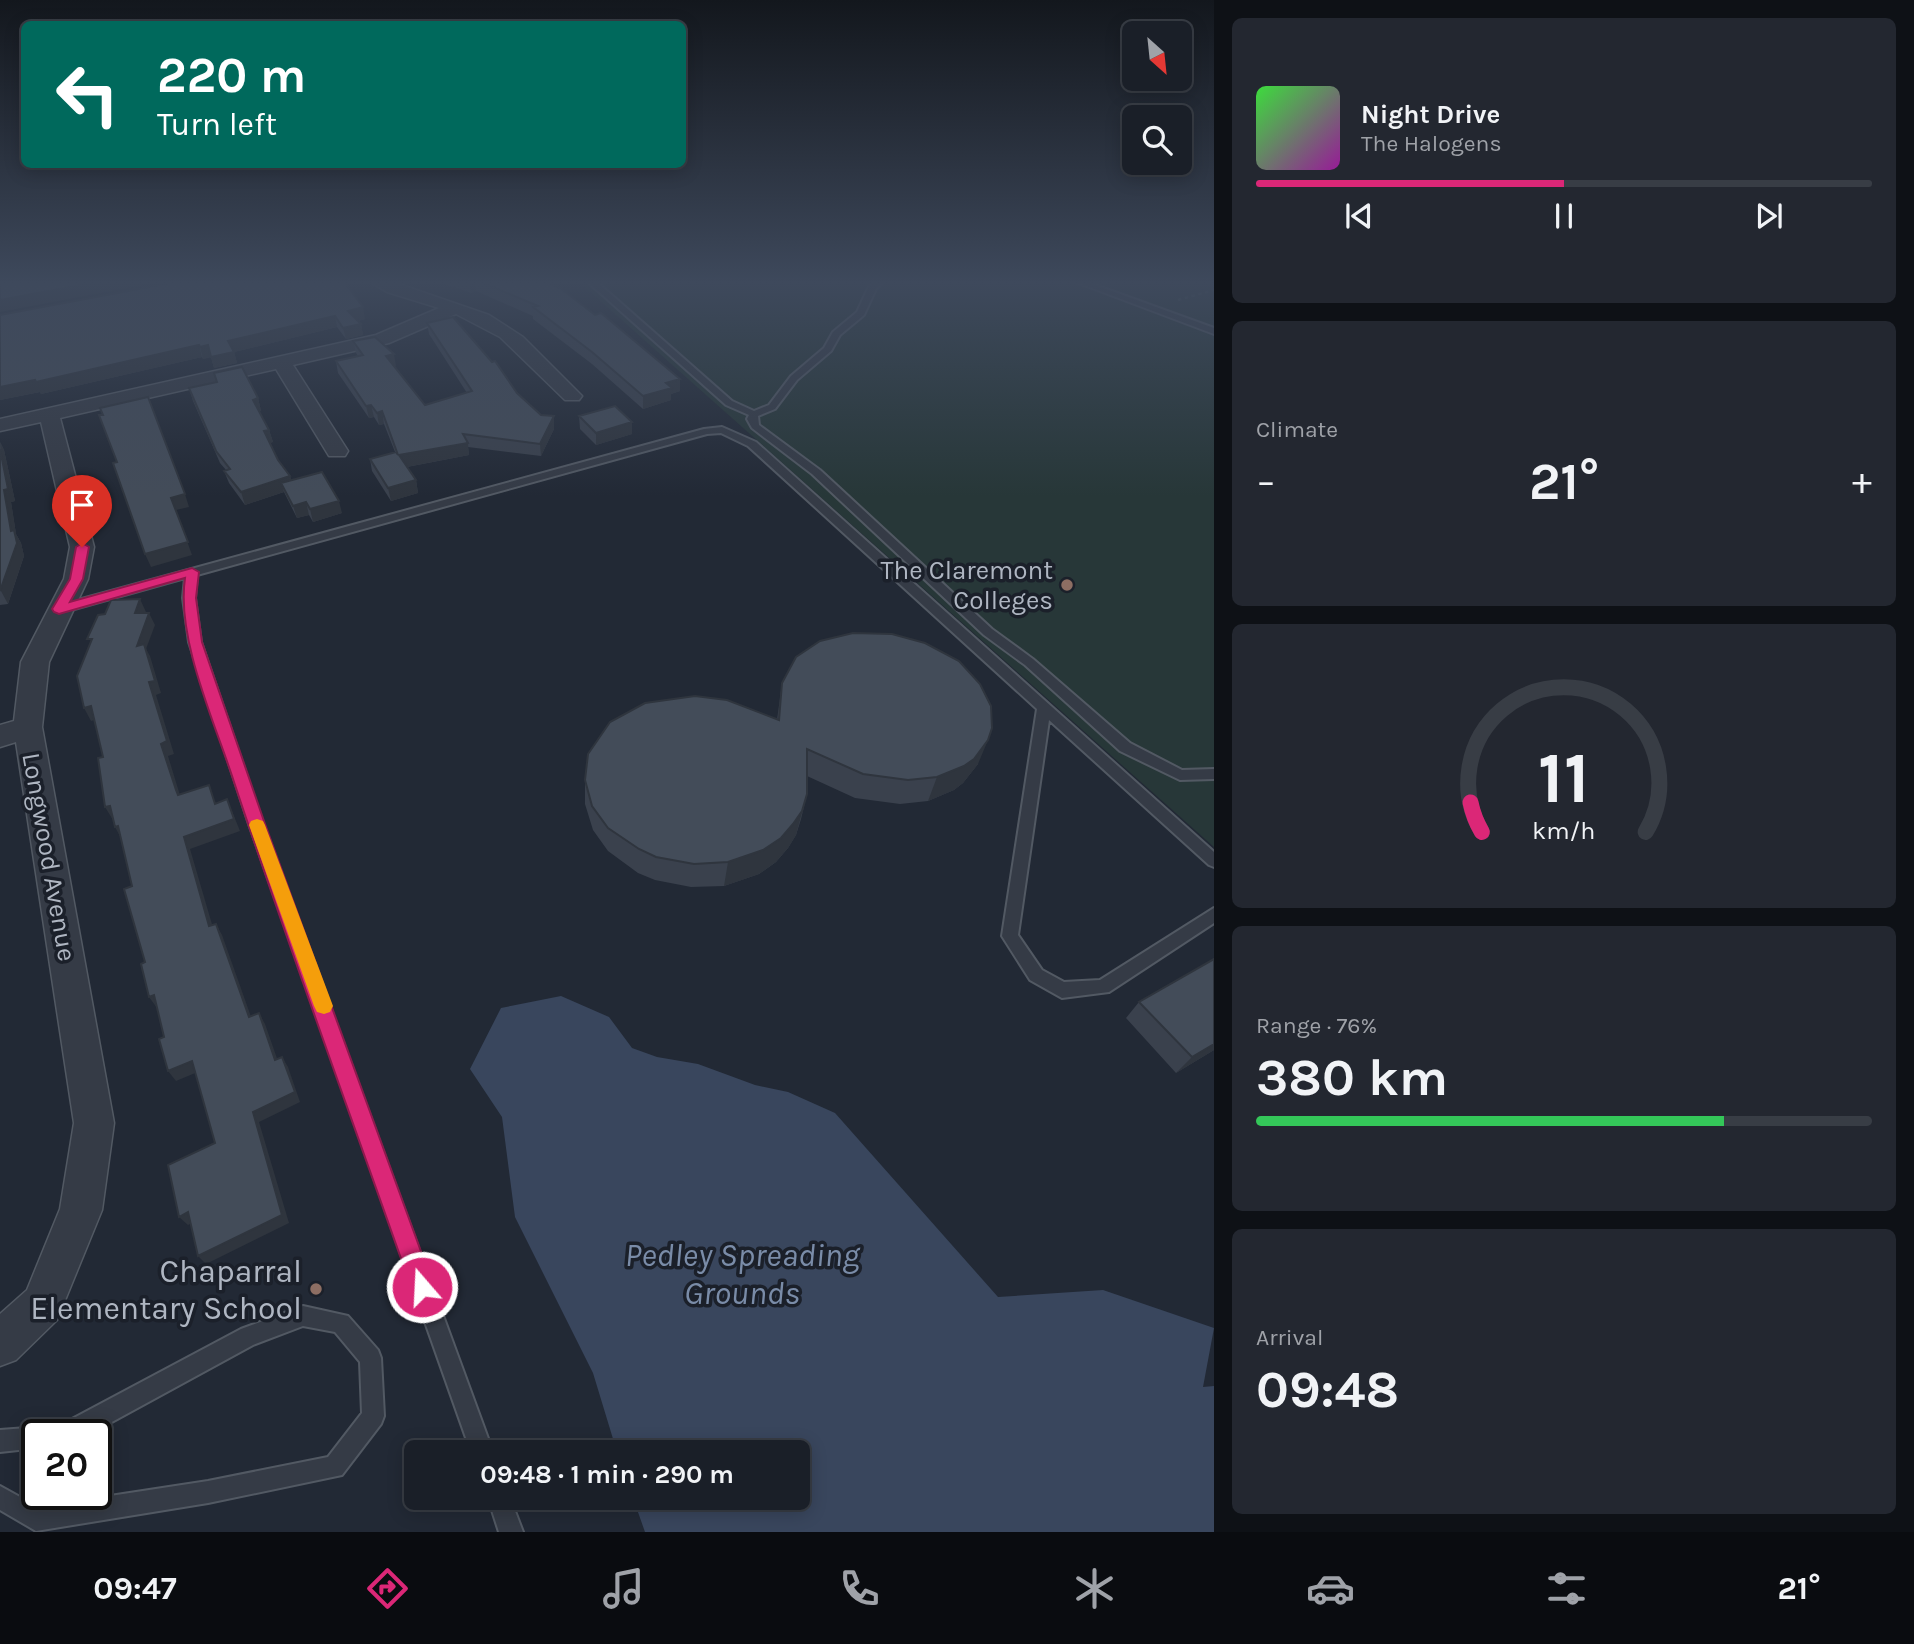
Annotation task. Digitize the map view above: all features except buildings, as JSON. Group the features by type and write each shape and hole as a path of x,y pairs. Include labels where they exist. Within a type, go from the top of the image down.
{"street":[{"path":"0,425 322,353"},
{"path":"529,353 572,396"},
{"path":"282,363 337,452"},
{"name":"Longwood Avenue","path":"0,1344 42,1305 81,1210 94,1123 14,731 35,662 76,579 82,547 49,414"}],"lane":[{"path":"673,353 729,403 754,414 772,407 794,378 823,353"},
{"path":"754,414 752,419 755,426 816,472 988,632 1029,662 1125,747 1180,775 1214,774"},
{"path":"59,609 708,430 722,430 752,444 1214,861"},
{"path":"192,572 189,598 195,642 256,824 478,1440"},
{"path":"1044,707 1010,936 1036,975 1062,990 1103,987 1214,915"},
{"path":"95,1419 248,1336 303,1316 341,1323 370,1358 373,1416 334,1467 208,1492 112,1507"},
{"path":"0,1441 21,1439"},
{"path":"0,1497 21,1510"},
{"path":"21,1510 36,1519 93,1510"},
{"path":"503,1510 511,1532"}],"shaded area":[{"name":"The Claremont Colleges","path":"659,353 1214,353 1214,847"}],"water":[{"name":"Pedley Spreading Grounds","path":"561,996 609,1017 632,1048 657,1057 698,1064 755,1085 788,1092 835,1113 998,1297 1103,1290 1214,1328 1203,1387 1214,1386 1214,1532 645,1532 637,1510 810,1510 810,1440 613,1440 593,1373 515,1217 502,1117 470,1069 501,1008"}],"slow traffic":[{"path":"257,825 324,1006"}],"place":[{"name":"The Claremont Colleges","path":"1067,585"},
{"name":"Chaparral Elementary School","path":"316,1289"}],"route":[{"path":"82,547 76,579 59,609 192,572 189,598 195,642 256,824 327,1015 422,1287"}]}
